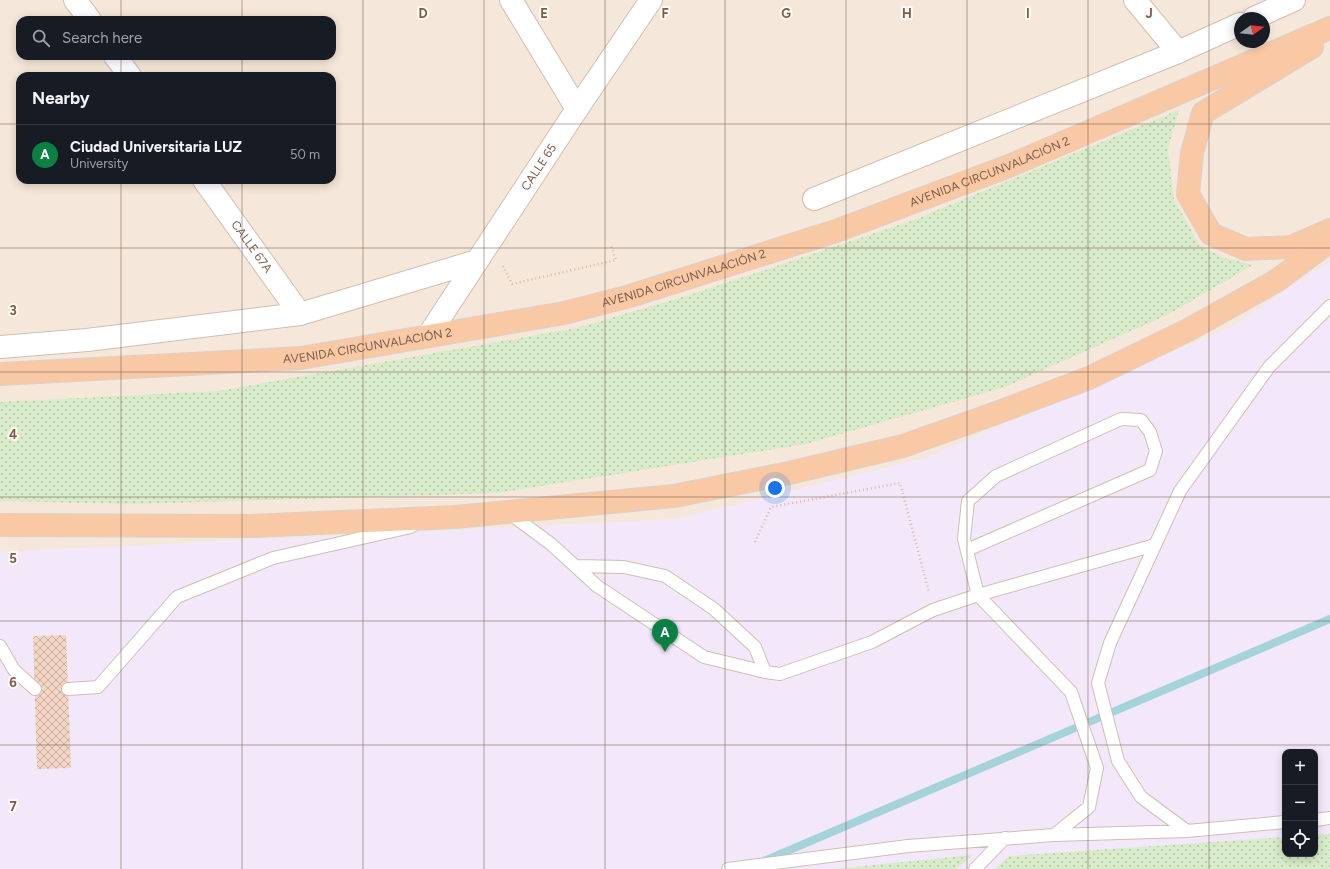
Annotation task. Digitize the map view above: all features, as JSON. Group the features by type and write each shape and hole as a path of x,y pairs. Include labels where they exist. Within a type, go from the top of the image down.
{"highway":[{"name":"AVENIDA CIRCUNVALACIÓN 2","path":"0,374 301,358 564,313 630,296 836,231 1009,166 1330,28"},
{"path":"1330,36 1203,113 1192,153 1188,194 1211,234 1246,249 1291,247 1330,230"},
{"path":"0,525 251,526 455,518 674,496 789,473 903,446 1003,410 1104,371 1188,330 1276,281 1330,241"}],"street":[{"path":"75,0 87,16"},
{"path":"511,0 577,109"},
{"name":"CALLE 65","path":"428,336 577,109 651,0"},
{"path":"1135,0 1178,52"},
{"path":"1267,12 1294,0"},
{"path":"814,199 1178,52 1234,27"},
{"path":"118,60 127,72"},
{"name":"CALLE 67A","path":"207,184 300,314"},
{"path":"0,347 88,340 300,314 477,261"}],"lane":[{"path":"1186,831 1141,796 1118,761 1098,683 1110,643 1180,491 1269,367 1330,306"},
{"path":"967,550 1150,470 1156,451 1150,432 1141,420 1121,419 996,476 968,501 964,539 978,595 1071,692 1096,768 1089,807 1054,835"},
{"path":"508,512 552,544 597,586 704,657 765,672 780,674 872,642 933,610 978,595 1155,544"},
{"path":"68,689 98,687 177,597 273,558 455,518"},
{"path":"575,566 624,567 665,576 714,609 755,647 765,672"},
{"path":"0,646 14,670 35,689"},
{"path":"1318,820 1330,818"},
{"path":"728,869 908,846 1054,835 1186,831 1282,822"},
{"path":"975,869 1005,838"}],"path":[{"path":"491,240 512,284 616,260 611,246"},
{"path":"755,542 771,507 900,483 933,610"}],"shaded area":[{"path":"0,0 1330,0 1330,869 0,869"},
{"path":"1330,261 1330,869 0,869 0,552 675,519 925,458 1231,327"}],"green space":[{"path":"1179,110 1168,149 1174,199 1200,246 1225,258 1253,265 1167,315 1005,387 806,444 497,493 135,504 0,501 0,402 219,391 577,328 696,293 911,221"},
{"path":"1330,834 1330,869 995,869 1009,856 1282,837 1282,857 1318,857 1318,835"},
{"path":"973,855 956,869 833,869"}],"building":[{"path":"66,635 71,768 37,769 33,636"}],"waterway":[{"path":"764,861 1330,619"}],"place":[{"name":"Ciudad Universitaria LUZ","path":"665,652"}]}
